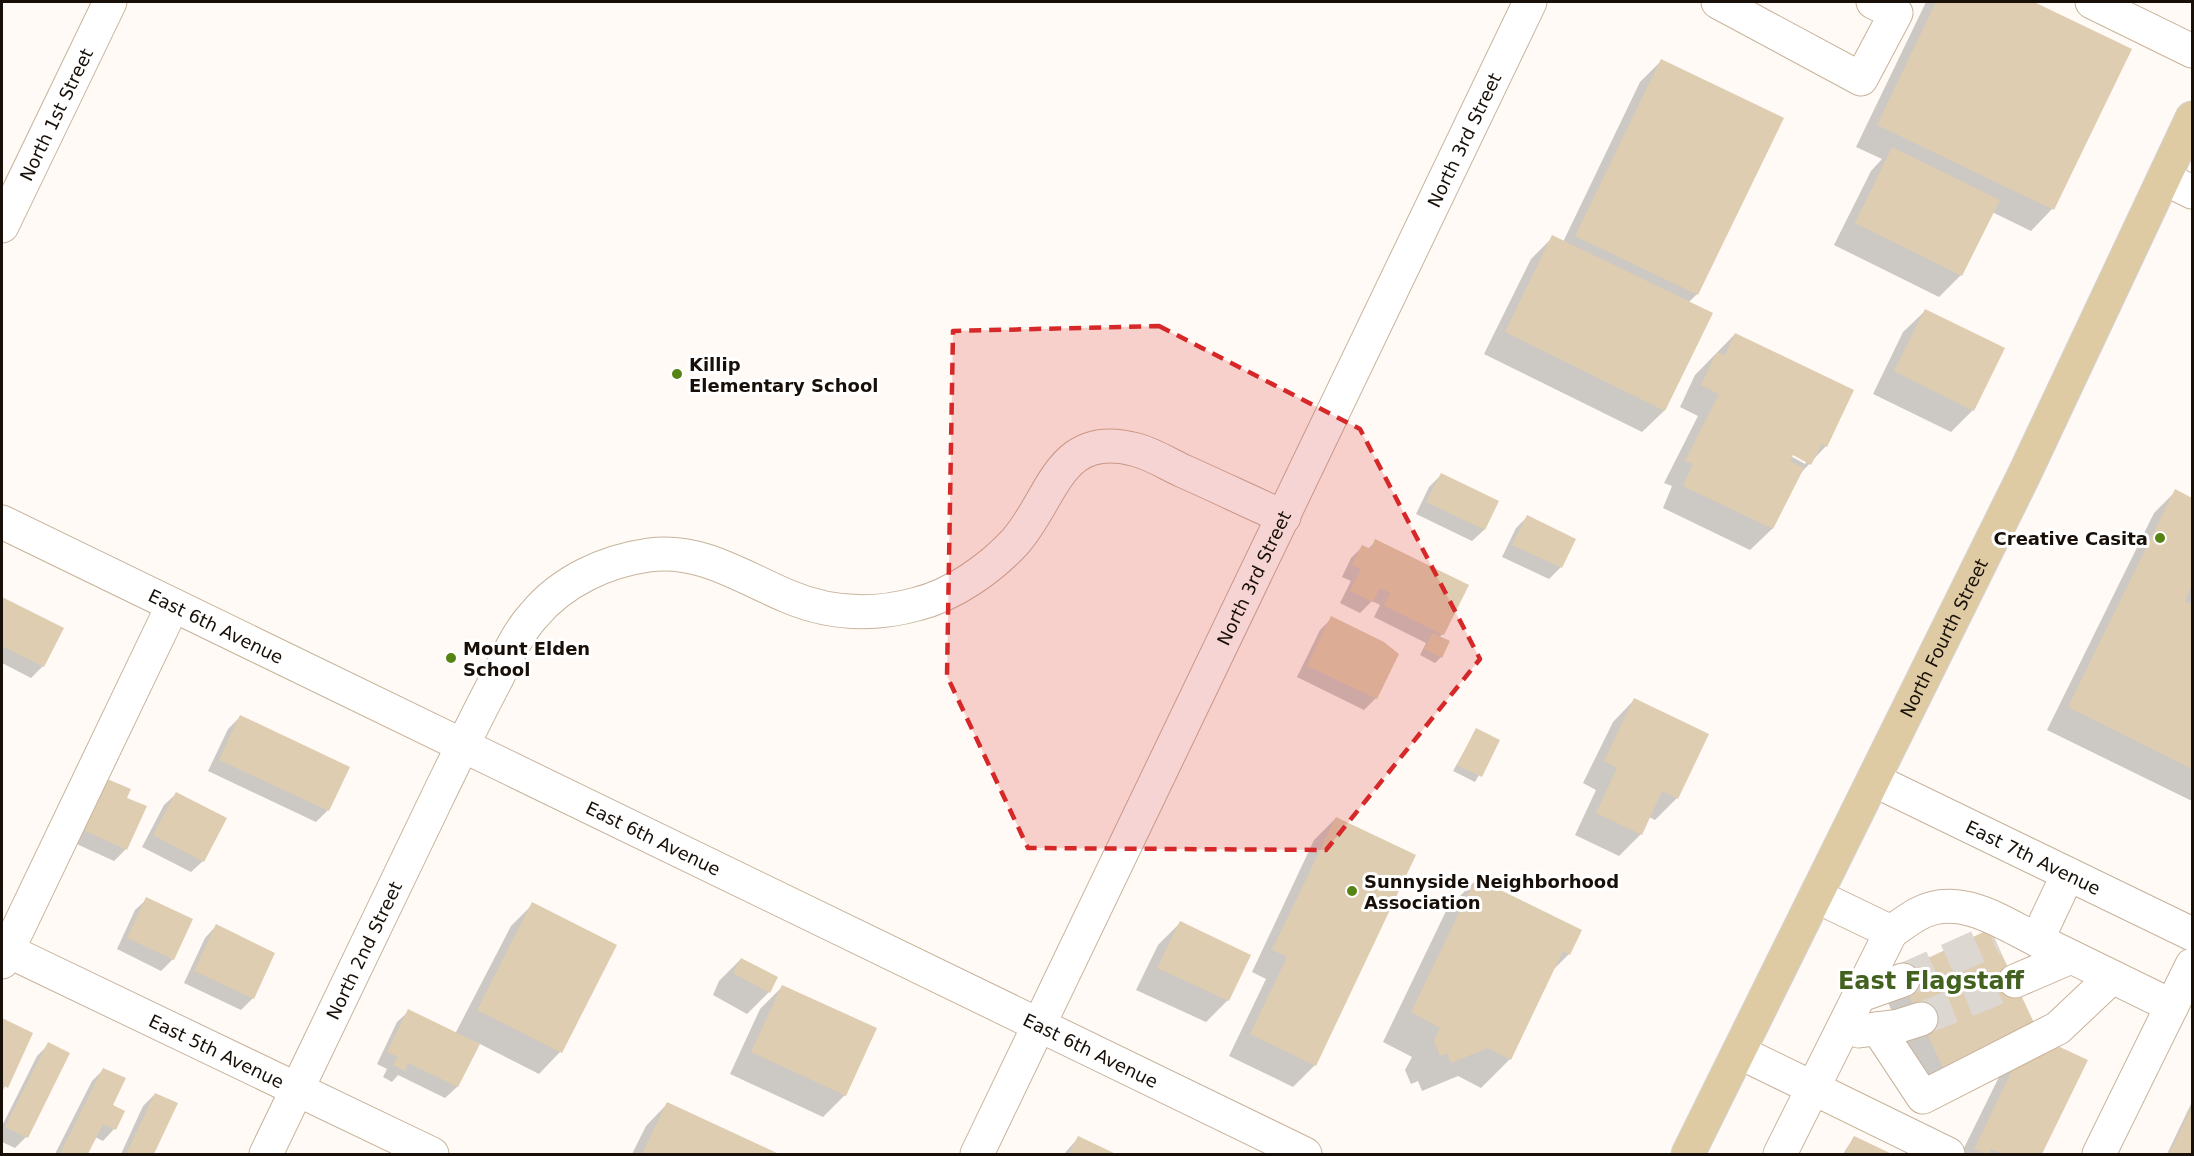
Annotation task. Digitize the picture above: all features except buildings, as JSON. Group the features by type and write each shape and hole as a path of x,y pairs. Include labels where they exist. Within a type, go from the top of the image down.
{"main road":[{"name":"North Fourth Street","path":"1688,1155 2018,488 2178,185 2193,118"}],"street":[{"name":"North 1st Street","path":"2,226 110,2"},
{"name":"North 3rd Street","path":"977,1155 1530,2"},
{"path":"1718,2 1861,79 1896,13 1873,2"},
{"path":"2092,2 2193,51"},
{"name":"North 2nd Street","path":"266,1155 462,746 531,617 552,595 611,563 652,555 684,555 714,562 790,597 822,608 850,612 883,610 918,604 943,594 977,575 1014,543 1035,515 1060,469 1078,455 1104,446 1137,450 1284,517"},
{"name":"East 6th Avenue","path":"2,522 1305,1155"},
{"path":"3,953 173,605"},
{"name":"East 7th Avenue","path":"1874,780 2193,934"},
{"path":"2016,936 2068,873"},
{"path":"1816,896 1891,932"},
{"path":"1780,1155 1891,932 1920,913 1956,904 1990,916 2016,936 2071,957 2172,1006"},
{"name":"East 5th Avenue","path":"3,953 432,1155"},
{"path":"2015,981 2071,957"},
{"path":"2099,1155 2193,965"},
{"path":"1878,1029 1923,1097 2058,1028 2112,977"},
{"path":"1861,994 1903,980"},
{"path":"1840,1034 1878,1029 1921,1019"},
{"path":"1739,1052 1948,1155"}],"highlighted area":[{"path":"1159,326 1360,429 1480,659 1326,850 1028,848 947,676 953,331"}],"tunnel":[{"path":"1903,980 1995,939"},
{"path":"1921,1019 2015,981"}],"place":[{"name":"Killip Elementary School","path":"677,374"},
{"name":"Creative Casita","path":"2160,538"},
{"name":"Mount Elden School","path":"451,658"},
{"name":"Sunnyside Neighborhood Association","path":"1352,891"}],"district":[{"name":"East Flagstaff","path":"1931,981"}]}
